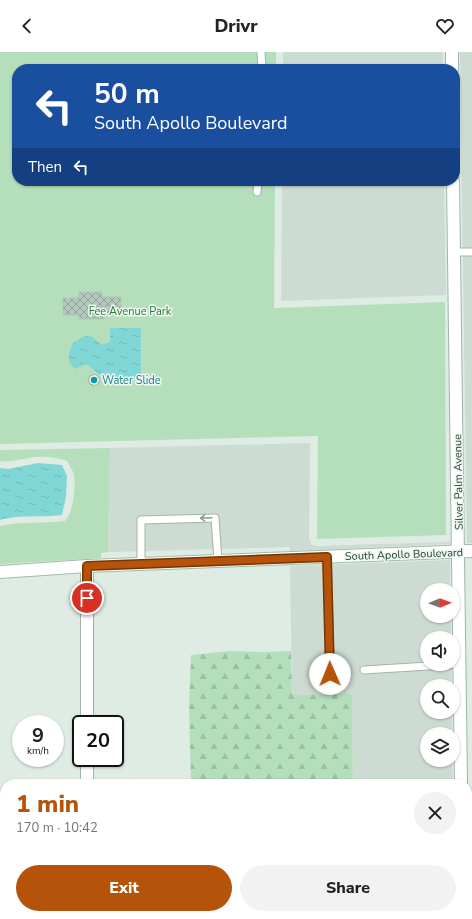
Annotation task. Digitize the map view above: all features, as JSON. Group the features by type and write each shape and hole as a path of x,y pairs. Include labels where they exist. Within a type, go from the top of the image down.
{"street":[{"path":"452,52 452,64"},
{"name":"Silver Palm Avenue","path":"453,186 460,631"},
{"name":"South Apollo Boulevard","path":"0,572 87,566 472,551"},
{"path":"87,566 87,715"},
{"name":"Silver Palm Avenue","path":"460,664 461,779"},
{"path":"87,767 87,779"}],"lane":[{"path":"261,52 262,64"},
{"path":"257,192 258,186"},
{"path":"454,252 472,252"},
{"path":"141,564 141,520 215,518 218,561"},
{"path":"327,557 331,689"},
{"path":"364,670 420,666"}],"shaded area":[{"path":"283,52 443,52 443,64 283,64"},
{"path":"460,52 472,52 472,543 467,543"},
{"path":"282,186 444,186 446,295 281,301"},
{"path":"310,443 309,539 312,545 450,541 450,544 290,551 290,547 108,552 110,448"},
{"path":"450,560 450,583 420,583 420,623 451,623 451,631 420,631 420,671 451,671 452,679 420,679 420,719 452,719 452,727 420,727 420,767 452,767 453,779 353,779 352,695 292,695 290,566"}],"green space":[{"name":"Fee Avenue Park","path":"0,52 276,52 276,64 12,64 12,186 275,186 274,308 445,302 446,535 317,539 318,436 0,444"},
{"path":"110,448 108,552 101,553 101,558 0,564 0,526 65,521 72,506 75,480 72,469 67,461 43,457 0,461 0,450"},
{"path":"231,651 291,651 292,695 352,694 353,779 191,779 189,706 191,655"}],"water":[{"path":"110,328 141,328 141,378 108,378 99,374 86,364 76,369 70,364 69,354 73,343 83,337 89,336 94,338 101,345 110,342"},
{"path":"38,463 62,465 67,476 66,497 62,515 15,517 0,520 0,468 8,469"}],"building":[{"path":"79,292 102,292 102,297 121,297 121,314 104,314 104,319 79,319 79,315 63,315 63,298 79,298"},
{"name":"Water Slide","path":"92,374 96,374 100,380 96,386 92,386 88,382 88,378"}],"place":[{"name":"Water Slide","path":"94,380"}],"route":[{"path":"87,598 87,566 327,557 330,674"}]}
